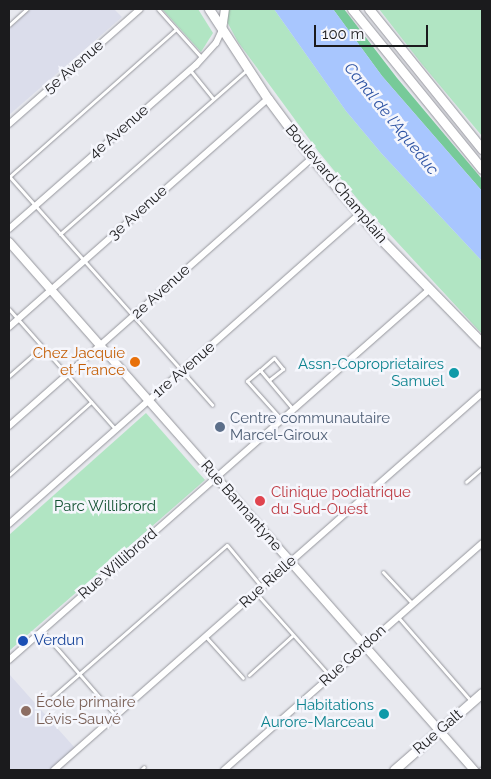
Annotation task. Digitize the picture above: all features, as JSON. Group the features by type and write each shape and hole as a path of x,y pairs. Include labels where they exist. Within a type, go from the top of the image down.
{"main road":[{"name":"Boulevard Champlain","path":"209,9 247,69 312,158 429,290 482,343"},
{"path":"352,9 482,169"},
{"path":"369,9 482,149"},
{"name":"Rue Galt","path":"394,770 482,693"}],"street":[{"name":"5e Avenue","path":"9,124 140,9"},
{"path":"222,30 225,9"},
{"name":"4e Avenue","path":"9,229 190,70 202,58 222,30"},
{"name":"3e Avenue","path":"9,327 268,99"},
{"name":"2e Avenue","path":"9,426 312,158"},
{"name":"1re Avenue","path":"9,524 360,214"},
{"name":"Rue Bannantyne","path":"9,242 474,770"},
{"name":"Rue Willibrord","path":"9,660 429,290"},
{"name":"Rue Rielle","path":"54,770 482,393"},
{"name":"Rue Gordon","path":"224,770 482,542"}],"lane":[{"path":"9,25 27,9"},
{"path":"158,9 202,58"},
{"path":"176,29 9,176 212,405"},
{"path":"60,234 247,69"},
{"path":"190,70 213,98"},
{"path":"9,309 116,430"},
{"path":"9,376 42,347"},
{"path":"269,380 283,368 274,358 248,380 282,420"},
{"path":"260,370 294,409"},
{"path":"9,474 91,402"},
{"path":"466,482 482,468"},
{"path":"48,701 227,545 262,588"},
{"path":"383,572 412,604"},
{"path":"256,593 330,676"},
{"path":"397,617 472,702"},
{"path":"42,631 116,716"},
{"path":"249,675 293,635"},
{"path":"206,637 243,678"},
{"path":"141,770 144,767"}],"shaded area":[{"path":"31,9 114,9 122,17 9,115 9,29"},
{"name":"École primaire Lévis-Sauvé","path":"9,674 75,748 50,770 9,770"}],"green space":[{"path":"162,9 198,9 213,33 201,52"},
{"path":"220,9 274,9 346,111 382,154 482,261 482,334 360,202 318,151 238,42"},
{"path":"333,9 344,9 397,78 482,179 482,191 382,76"},
{"path":"379,9 482,9 482,136 421,63"},
{"name":"Parc Willibrord","path":"146,413 205,480 9,651 9,535"}],"water":[{"name":"Canal de l'Aqueduc","path":"274,9 333,9 382,76 482,191 482,261 382,154 346,111"}],"place":[{"name":"Chez Jacquie et France","path":"135,362"},
{"name":"Assn-Coproprietaires Samuel","path":"454,373"},
{"name":"Centre communautaire Marcel-Giroux","path":"220,427"},
{"name":"Clinique podiatrique du Sud-Ouest","path":"260,501"},
{"name":"Verdun","path":"23,641"},
{"name":"École primaire Lévis-Sauvé","path":"26,711"},
{"name":"Habitations Aurore-Marceau","path":"384,714"}]}
